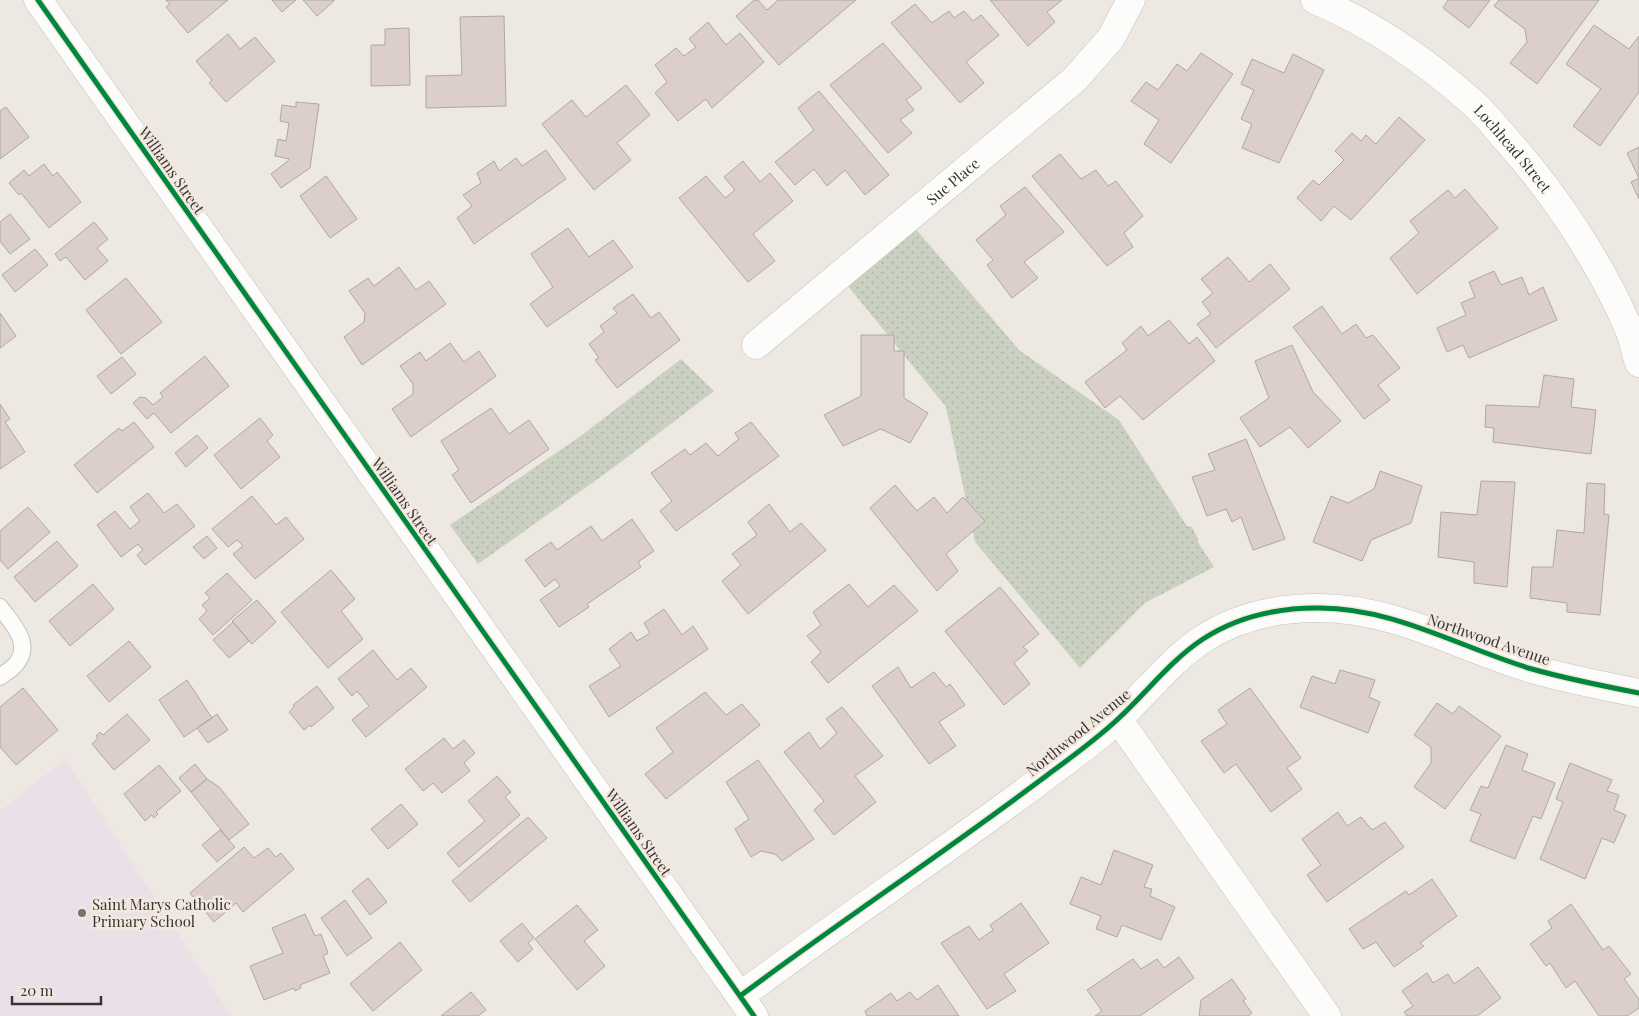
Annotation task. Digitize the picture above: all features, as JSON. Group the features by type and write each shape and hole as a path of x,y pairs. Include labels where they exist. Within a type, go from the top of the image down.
{"street":[{"name":"Williams Street","path":"38,0 747,1006"},
{"name":"Sue Place","path":"756,345 1075,79 1111,38 1131,0"},
{"name":"Lochhead Street","path":"1314,0 1375,31 1430,67 1475,104 1551,194 1589,251 1634,326 1639,363"},
{"name":"Northwood Avenue","path":"747,1006 1118,720 1175,663 1203,640 1254,616 1282,610 1316,608 1349,609 1380,614 1531,669 1639,693"},
{"name":"Northwood Avenue","path":"1118,720 1327,1016"}],"lane":[{"path":"0,608 21,634 23,650 16,663 0,677"}],"shaded area":[{"name":"Saint Marys Catholic Primary School","path":"65,759 231,1016 0,1016 0,811"}],"green space":[{"path":"915,228 1019,350 1119,420 1187,526 1192,527 1198,542 1214,567 1145,603 1080,668 975,542 946,407 848,286"},
{"path":"681,359 714,391 613,468 478,564 450,525 578,438"}],"building":[{"path":"166,0 228,0 188,33 166,7 170,4"},
{"path":"272,0 296,0 282,12"},
{"path":"303,0 334,0 334,1 317,16"},
{"path":"754,0 758,0 767,10 778,0 856,0 779,65 736,16"},
{"path":"990,0 1062,0 1047,12 1055,22 1028,46"},
{"path":"1448,0 1490,0 1469,28 1443,8"},
{"path":"1499,0 1599,0 1537,84 1510,63 1527,42 1525,29 1494,6"},
{"path":"915,4 932,23 949,11 954,18 964,11 973,21 981,15 999,35 966,62 984,83 960,103 891,23"},
{"path":"504,16 506,106 426,108 426,76 462,75 460,17"},
{"path":"708,22 726,45 740,33 764,62 712,108 706,99 678,121 655,93 667,82 655,65 676,48 684,56 696,47 689,39"},
{"path":"1594,25 1629,49 1639,36 1639,92 1600,146 1573,126 1601,89 1566,64"},
{"path":"409,28 410,85 371,86 371,45 385,45 385,29"},
{"path":"228,34 240,49 255,37 275,61 226,102 209,83 212,80 196,61"},
{"path":"883,43 922,88 906,100 914,110 900,120 912,133 888,153 830,85"},
{"path":"1201,53 1233,74 1171,163 1144,144 1159,120 1131,101 1146,82 1158,90 1177,64 1187,71"},
{"path":"1293,54 1324,70 1279,163 1242,148 1252,124 1241,119 1254,90 1241,84 1252,59 1284,73"},
{"path":"626,85 650,115 617,143 631,160 594,190 542,124 572,100 586,117"},
{"path":"819,91 889,175 865,195 845,170 827,186 814,169 795,185 775,162 814,130 798,108"},
{"path":"296,102 319,104 310,168 281,188 271,174 289,159 275,156 278,139 286,141 289,123 280,121 282,105 296,107"},
{"path":"6,107 29,137 0,159 0,111"},
{"path":"1399,117 1425,140 1351,220 1334,206 1321,221 1297,198 1313,180 1319,185 1344,160 1335,151 1352,133 1361,141 1366,135 1376,144"},
{"path":"1639,147 1639,178 1627,153"},
{"path":"546,150 566,179 474,244 457,218 472,206 463,195 481,183 477,173 494,161 499,171 516,158 522,166"},
{"path":"1060,154 1081,179 1096,170 1108,186 1116,181 1143,216 1124,233 1133,247 1107,266 1032,176"},
{"path":"743,161 760,182 770,173 793,201 753,234 775,261 748,282 679,198 706,176 725,198 735,190 724,177"},
{"path":"44,164 53,176 57,172 81,202 49,228 21,193 19,195 9,183 24,170 29,176"},
{"path":"326,176 357,219 330,238 300,196"},
{"path":"1639,178 1639,199 1631,182"},
{"path":"1025,187 1064,232 1024,262 1038,278 1012,298 987,265 993,260 976,240 1006,215 1000,206"},
{"path":"1465,189 1498,228 1417,294 1390,258 1419,233 1410,221 1448,190 1455,198"},
{"path":"10,214 30,239 10,254 0,241 0,222"},
{"path":"94,222 108,239 97,248 108,261 85,280 66,257 60,261 55,254"},
{"path":"568,228 589,257 613,240 633,267 547,327 530,304 553,287 531,254"},
{"path":"35,249 48,265 15,292 2,275"},
{"path":"1228,257 1249,282 1270,264 1290,289 1216,348 1197,324 1211,314 1202,302 1213,293 1201,279"},
{"path":"399,267 416,290 429,281 446,304 362,365 344,337 364,322 365,313 349,291 368,278 374,286"},
{"path":"1494,271 1501,285 1522,277 1529,295 1543,287 1557,320 1469,358 1463,345 1447,352 1437,328 1466,315 1461,303 1475,297 1469,282"},
{"path":"126,278 162,322 121,354 86,310"},
{"path":"633,294 651,318 659,312 680,340 617,388 595,360 599,358 589,344 604,332 600,326 617,313 613,308"},
{"path":"1322,306 1342,334 1356,324 1366,338 1373,335 1400,368 1378,385 1390,400 1364,419 1293,327"},
{"path":"0,313 16,336 0,348"},
{"path":"1169,320 1189,344 1197,337 1215,361 1143,420 1120,396 1105,408 1085,382 1127,350 1122,343 1141,326 1148,336"},
{"path":"861,335 894,335 894,351 904,351 904,398 928,413 910,443 881,429 843,446 824,415 861,396"},
{"path":"450,343 464,362 479,351 496,376 411,437 392,409 413,394 413,384 400,366 420,352 426,361"},
{"path":"1292,345 1313,392 1341,421 1308,448 1290,427 1260,447 1240,418 1269,398 1255,361"},
{"path":"205,356 229,386 171,433 154,413 147,419 133,403 140,397 146,398 153,405 163,397 160,393"},
{"path":"122,357 136,374 111,394 97,376"},
{"path":"1544,375 1574,379 1571,407 1596,410 1591,454 1493,442 1494,428 1485,427 1486,405 1539,407"},
{"path":"0,404 10,419 5,422 25,452 0,469"},
{"path":"491,408 509,434 529,420 549,449 471,503 452,475 459,470 441,441"},
{"path":"260,418 273,435 267,441 280,457 241,489 214,455"},
{"path":"134,422 154,447 97,493 74,465 119,428 122,431"},
{"path":"751,422 779,456 676,531 660,511 672,501 651,473 685,449 690,455 706,443 718,456 739,439 735,433"},
{"path":"197,435 208,448 186,467 175,453"},
{"path":"1246,439 1285,539 1253,550 1241,517 1232,522 1226,509 1207,516 1192,477 1215,470 1208,454"},
{"path":"1380,471 1422,486 1411,523 1371,540 1362,561 1313,542 1331,496 1348,503 1374,489"},
{"path":"1481,481 1515,482 1507,587 1474,583 1474,562 1438,557 1441,512 1477,515"},
{"path":"1587,483 1605,484 1604,514 1609,515 1600,615 1567,612 1567,603 1530,598 1532,567 1553,567 1557,530 1584,533"},
{"path":"895,485 917,511 934,497 947,513 963,497 985,521 946,554 958,571 937,591 870,508"},
{"path":"148,493 164,513 177,504 195,526 145,565 137,555 143,550 138,544 121,557 97,525 115,511 130,529 140,521 130,507"},
{"path":"252,496 276,525 286,517 304,539 255,579 233,554 243,546 237,540 228,547 212,529"},
{"path":"769,504 790,532 801,523 826,550 748,614 722,581 741,565 732,554 757,535 748,522"},
{"path":"28,507 50,532 8,569 0,560 0,531"},
{"path":"632,519 654,551 638,562 641,567 587,604 589,607 559,627 540,600 560,586 555,579 545,587 525,560 551,542 557,550 591,526 602,541"},
{"path":"207,536 217,548 204,559 193,547"},
{"path":"57,541 78,566 35,602 14,577"},
{"path":"331,570 355,599 341,611 363,639 328,668 281,612"},
{"path":"227,573 252,600 213,635 199,619 207,611 202,605 210,598 205,593"},
{"path":"93,584 114,609 70,646 49,621"},
{"path":"849,584 868,607 894,585 918,611 828,683 811,662 821,652 807,636 821,625 813,612"},
{"path":"1000,587 1039,634 1023,647 1028,651 1014,663 1030,684 1004,705 945,631"},
{"path":"257,600 276,622 252,644 232,621"},
{"path":"664,609 682,635 693,626 708,649 609,717 589,686 621,666 609,649 631,632 637,641 650,633 644,623"},
{"path":"233,622 249,641 229,658 213,640"},
{"path":"129,641 151,667 109,702 87,676"},
{"path":"373,650 397,680 411,668 427,687 366,737 352,720 369,706 357,691 352,696 338,679"},
{"path":"898,667 911,688 934,672 946,687 950,684 965,705 939,722 956,746 929,764 872,686"},
{"path":"1340,670 1375,680 1369,697 1380,702 1368,733 1300,707 1312,676 1335,684"},
{"path":"187,680 212,718 184,737 159,700"},
{"path":"317,686 334,708 311,727 310,725 304,730 289,712 294,707 293,705"},
{"path":"23,688 58,730 16,765 0,747 0,707"},
{"path":"1250,688 1301,758 1287,768 1302,789 1271,812 1236,764 1224,773 1201,741 1227,724 1218,710"},
{"path":"705,692 726,715 742,704 760,725 666,799 645,774 673,752 656,728"},
{"path":"1437,703 1453,714 1459,706 1501,736 1445,809 1414,787 1431,763 1431,747 1414,735"},
{"path":"842,707 883,756 855,776 876,802 834,835 814,810 824,801 784,752 809,732 820,749 837,733 826,719"},
{"path":"127,714 150,740 114,770 92,744 98,738 96,736 100,732 103,735"},
{"path":"217,714 228,730 208,743 197,728"},
{"path":"444,738 453,749 464,740 475,753 464,763 470,771 442,793 433,783 423,791 405,769"},
{"path":"1506,745 1528,754 1522,770 1555,783 1541,819 1533,816 1515,859 1470,841 1481,814 1470,810 1481,786 1488,788"},
{"path":"758,760 814,839 782,861 775,854 761,851 751,857 735,829 749,819 726,782"},
{"path":"1570,763 1612,780 1607,791 1619,795 1614,810 1626,815 1614,843 1602,838 1585,879 1540,859 1563,802 1556,799"},
{"path":"195,764 207,779 191,792 179,778"},
{"path":"159,765 181,791 156,812 158,814 154,818 152,815 145,821 124,794"},
{"path":"497,776 511,792 505,797 520,815 459,867 447,853 485,821 468,801"},
{"path":"207,779 219,787 249,824 229,840 191,792"},
{"path":"401,804 418,824 388,849 371,829"},
{"path":"1338,812 1347,826 1361,817 1372,830 1385,822 1404,847 1327,902 1307,875 1321,865 1302,839"},
{"path":"528,817 547,838 470,902 452,881"},
{"path":"220,830 235,847 217,862 202,845"},
{"path":"244,847 254,858 268,848 276,857 281,853 294,869 243,912 236,903 214,922 190,893"},
{"path":"1114,850 1153,865 1144,887 1152,889 1150,896 1175,907 1161,940 1122,925 1117,937 1096,929 1101,916 1070,904 1081,877 1101,885"},
{"path":"368,878 387,902 370,915 352,891"},
{"path":"1432,879 1457,916 1420,943 1424,946 1394,967 1376,942 1363,949 1349,929 1406,891 1409,895"},
{"path":"345,900 372,938 347,956 321,918"},
{"path":"1021,903 1049,943 1004,974 1016,991 987,1009 941,943 969,926 979,940 993,930 990,925"},
{"path":"1571,904 1603,950 1609,946 1631,974 1624,979 1639,999 1639,1008 1627,1016 1599,1016 1575,981 1566,988 1550,963 1546,966 1530,944 1552,928 1548,921"},
{"path":"577,905 598,930 584,941 605,966 577,990 535,939"},
{"path":"305,914 315,936 321,934 328,953 323,956 330,973 300,985 301,988 295,991 294,988 264,1000 250,966 283,953 272,928"},
{"path":"522,923 534,938 528,943 533,949 518,962 500,941"},
{"path":"400,942 422,970 373,1011 350,984"},
{"path":"1179,957 1194,978 1140,1016 1095,1016 1102,1011 1087,990 1133,959 1141,969 1157,959 1164,968"},
{"path":"1478,967 1501,998 1477,1016 1407,1016 1404,1012 1413,1006 1402,991 1427,973 1433,983 1448,974 1454,984"},
{"path":"1232,979 1246,999 1243,1001 1252,1013 1248,1016 1199,1016 1201,1000"},
{"path":"938,985 959,1016 867,1016 865,1011 891,993 897,1001 910,992 917,1000"},
{"path":"471,992 486,1010 478,1016 441,1016"}],"cycle path":[{"path":"38,0 754,1016"},
{"path":"740,996 1012,802 1085,747 1119,718 1191,647 1216,631 1243,620 1272,612 1302,608 1345,609 1373,614 1400,621 1532,669 1639,693"}],"place":[{"name":"Saint Marys Catholic Primary School","path":"82,913"}]}
